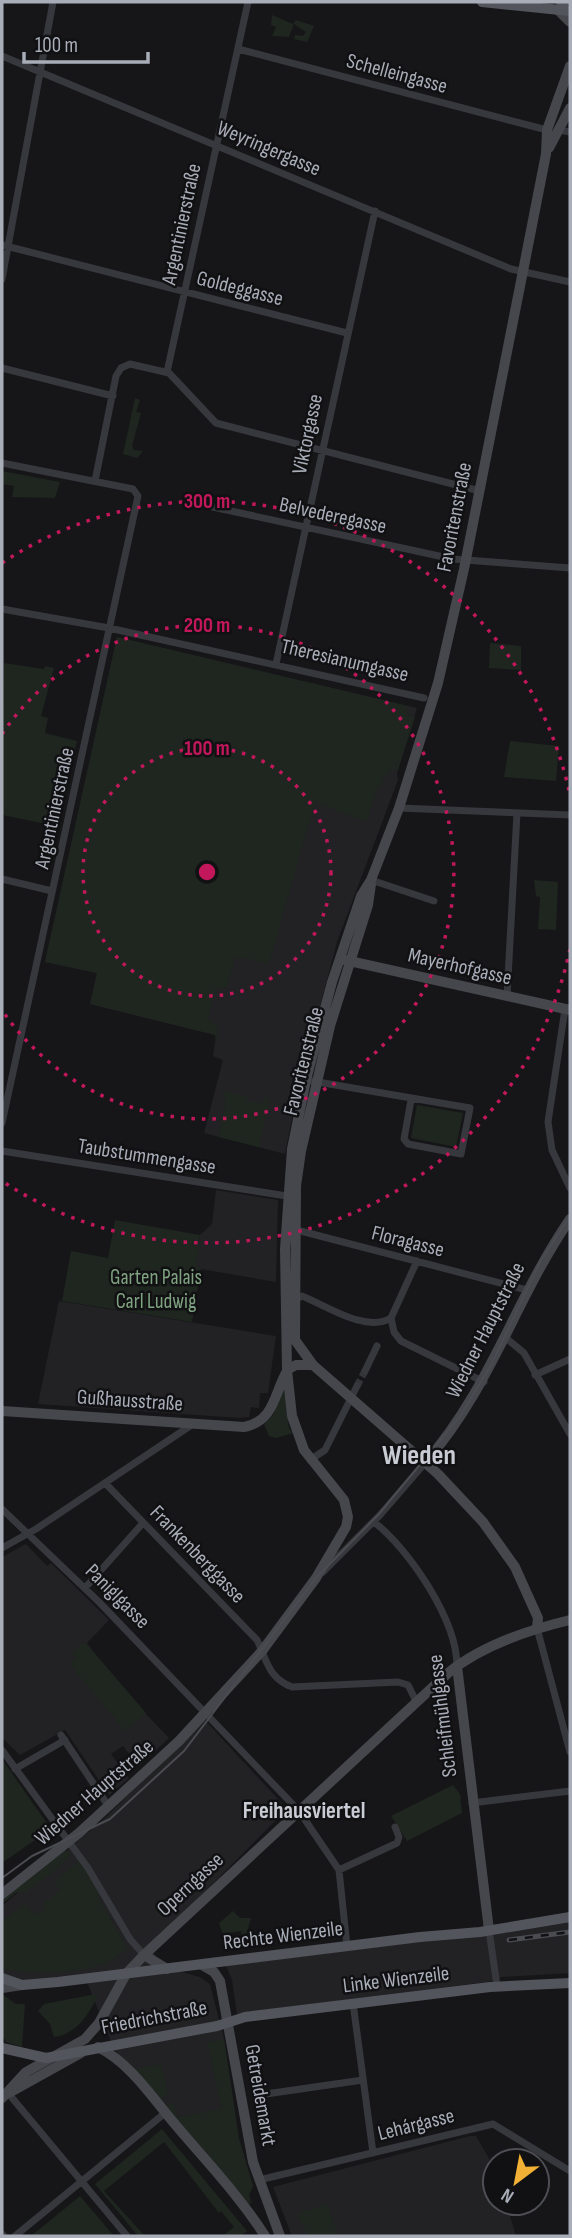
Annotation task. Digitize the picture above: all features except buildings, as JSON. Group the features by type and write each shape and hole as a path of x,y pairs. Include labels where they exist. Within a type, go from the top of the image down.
{"main road":[{"path":"482,2 561,5 570,11"},
{"path":"561,5 570,22"},
{"path":"560,131 570,66"},
{"path":"560,131 570,108"},
{"name":"Favoritenstraße","path":"537,1628 536,1615 514,1567 498,1541 425,1463 313,1366 295,1340 295,1232 287,1196 292,1149 306,1080 345,960 368,905 371,880 399,808 466,560 546,154 560,131"},
{"name":"Favoritenstraße","path":"337,1490 310,1460 292,1416 287,1370 291,1217 301,1151 345,960"},
{"name":"Mayerhofgasse","path":"345,960 568,1010"},
{"name":"Wiedner Hauptstraße","path":"425,1463 449,1435 484,1382 527,1290 570,1219"},
{"path":"287,1370 300,1364 313,1366"},
{"name":"Favoritenstraße","path":"255,1424 275,1403 287,1370"},
{"name":"Gußhausstraße","path":"2,1411 244,1427 255,1424"},
{"name":"Wiedner Hauptstraße","path":"2,1894 68,1842 154,1767 262,1651 316,1578 346,1527 347,1508 337,1490"},
{"name":"Operngasse","path":"5,2096 26,2072 77,2045 90,2034 125,1974 416,1701 457,1666 537,1628 570,1620"},
{"name":"Schleifmühlgasse","path":"457,1666 489,1930"},
{"name":"Rechte Wienzeile","path":"2,1978 22,1985 125,1974 489,1930 570,1917"},
{"path":"144,1955 167,1969"},
{"name":"Getreidemarkt","path":"202,1965 214,1972 220,1981 248,2141 280,2236"},
{"name":"Linke Wienzeile","path":"228,2022 353,2003 497,1986 570,1983"},
{"path":"2,1989 22,1985"},
{"name":"Friedrichstraße","path":"2,2048 32,2057 55,2056 228,2022"},
{"path":"93,2049 119,2060 226,2184 262,2235"},
{"name":"Friedrichstraße","path":"5,2096 93,2049"}],"street":[{"path":"2,279 5,246 53,2"},
{"name":"Argentinierstraße","path":"167,372 248,2"},
{"name":"Schelleingasse","path":"238,49 560,131"},
{"name":"Weyringergasse","path":"2,56 523,272 570,282"},
{"name":"Viktorgasse","path":"276,664 375,211"},
{"name":"Goldeggasse","path":"5,246 347,333"},
{"path":"2,463 95,481 117,373 126,365 174,375 216,423 480,491"},
{"path":"2,368 113,396"},
{"name":"Argentinierstraße","path":"2,1123 138,495 133,489 95,481"},
{"name":"Belvederegasse","path":"194,503 304,529 466,560 570,568"},
{"name":"Theresianumgasse","path":"2,609 110,628 429,699"},
{"path":"399,808 570,815"},
{"path":"507,996 517,813"},
{"path":"2,879 52,891"},
{"path":"371,880 435,901"},
{"path":"568,1010 548,1122 552,1150 570,1188"},
{"path":"306,1080 470,1108 461,1154 408,1144 404,1139 411,1100"},
{"name":"Taubstummengasse","path":"2,1151 287,1196"},
{"name":"Floragasse","path":"295,1232 527,1290"},
{"path":"417,1261 391,1318 394,1332 401,1341 484,1382"},
{"path":"293,1301 302,1296 367,1323 380,1323 391,1318"},
{"path":"506,1338 524,1353 570,1434"},
{"path":"365,1371 377,1346"},
{"path":"536,1375 570,1359"},
{"path":"310,1460 325,1450 357,1386"},
{"path":"2,1548 30,1533 193,1424"},
{"name":"Wiedner Hauptstraße","path":"316,1578 374,1522 425,1463"},
{"name":"Frankenberggasse","path":"105,1483 257,1640 268,1668 281,1683 292,1687 398,1682 408,1685 416,1701"},
{"name":"Paniglgasse","path":"2,1509 85,1588 299,1811 339,1870"},
{"name":"Schleifmühlgasse","path":"374,1522 389,1535 432,1592 454,1647 457,1666"},
{"path":"85,1588 144,1523"},
{"path":"537,1628 570,1752"},
{"path":"15,1769 63,1738 109,1807"},
{"path":"2,1750 88,1868 130,1939 144,1955"},
{"path":"472,1803 570,1791"},
{"path":"347,1946 339,1870 397,1843 400,1837 395,1827"},
{"path":"489,1930 497,1986"},
{"path":"353,2003 373,2153"},
{"path":"266,2094 363,2080"},
{"path":"5,2096 128,2236"},
{"path":"15,2236 165,2113"},
{"name":"Lehárgasse","path":"259,2180 494,2124 570,2171"}],"shaded area":[{"path":"117,637 417,708 397,773 398,780 337,942 297,1093 285,1154 204,1133 223,1060 213,1056 216,1035 90,1004 97,973 45,962"},
{"path":"216,1190 278,1200 276,1282 195,1268 200,1235 212,1224"},
{"path":"59,1301 276,1336 268,1393 260,1393 259,1408 251,1407 249,1417 240,1418 38,1404"},
{"path":"26,1544 47,1566 51,1563 109,1620 87,1643 120,1687 169,1738 139,1766 123,1746 111,1754 129,1778 109,1795 65,1730 20,1755 2,1738 2,1557"},
{"path":"204,1719 287,1809 151,1946 160,1966 200,1977 210,1984 224,2039 239,2139 253,2186 249,2195 252,2204 114,2049 87,1982 18,1981 2,1976 2,1906 106,1817"},
{"path":"570,1919 570,1973 502,1977 494,1981 237,2014 232,1980 224,1961"},
{"path":"476,2136 482,2147 481,2217 510,2217 516,2236 292,2236 273,2187"}],"green space":[{"path":"272,15 293,24 296,20 314,26 307,42 294,39 295,35 303,36 306,32 294,24 289,37 272,36 276,27 271,25"},
{"path":"135,398 140,400 136,412 141,413 132,446 134,450 143,451 137,458 123,454"},
{"path":"2,471 60,482 55,498 12,497 14,486 2,484"},
{"path":"117,637 408,706 406,715 415,717 398,770 391,769 377,790 366,822 315,802 269,964 241,957 235,959 227,987 215,989 208,1019 219,1028 216,1040 215,1035 90,1004 97,973 45,962"},
{"path":"490,643 521,646 521,670 489,668"},
{"path":"4,663 54,668 41,716 48,718 45,733 77,741 56,826 2,815"},
{"path":"510,741 559,746 556,781 504,777"},
{"path":"534,880 558,882 556,930 538,929 540,897 536,896"},
{"path":"224,1091 246,1096 247,1100 262,1104 264,1097 270,1098 259,1147 218,1137 226,1102 222,1095"},
{"path":"417,1105 463,1113 456,1147 411,1138"},
{"name":"Garten Palais Carl Ludwig","path":"115,1220 200,1235 196,1267 201,1268 192,1322 62,1301 71,1251 108,1258"},
{"path":"283,1383 289,1428 293,1433 276,1438 269,1436 264,1424 273,1415"},
{"path":"85,1642 146,1713 125,1731 69,1663 77,1659 72,1653"},
{"path":"2,1759 51,1829 2,1863"},
{"path":"453,1785 460,1794 462,1813 407,1841 391,1816"},
{"path":"64,1850 70,1853 62,1865 28,1892 17,1892 2,1904 2,1900"},
{"path":"80,1861 127,1948 101,1965 68,1972 2,1969 2,1921 25,1904 38,1914 45,1908 43,1904 60,1890 54,1881"},
{"path":"233,1911 240,1918 251,1918 243,1947 241,1931 223,1934 219,1923"},
{"path":"2,1994 16,2004 25,2004 22,2047 6,2042 2,2035"},
{"path":"96,1994 98,1996 81,2022 62,2035 54,2037 50,2024 38,2011 44,2004"},
{"path":"224,2039 239,2139 253,2186 249,2195 250,2206 134,2069 161,2064 168,2095 160,2097 167,2105 174,2104 177,2117 222,2109 207,2042"},
{"path":"162,2129 247,2231 241,2236 223,2236 234,2227 221,2211 219,2213 164,2142 104,2191 145,2236 138,2236 95,2184"},
{"path":"80,2196 114,2236 31,2236"},
{"path":"327,2204 339,2236 308,2236 297,2214"}],"tunnel":[{"path":"357,1386 365,1371"}],"tram line":[{"path":"2,1878 32,1856 110,1819 184,1751 316,1578 379,1514 461,1415 491,1365 540,1262 570,1216"}],"railway":[{"path":"509,1940 570,1932"}],"district":[{"name":"Wieden","path":"419,1454"},
{"name":"Freihausviertel","path":"304,1810"}]}
